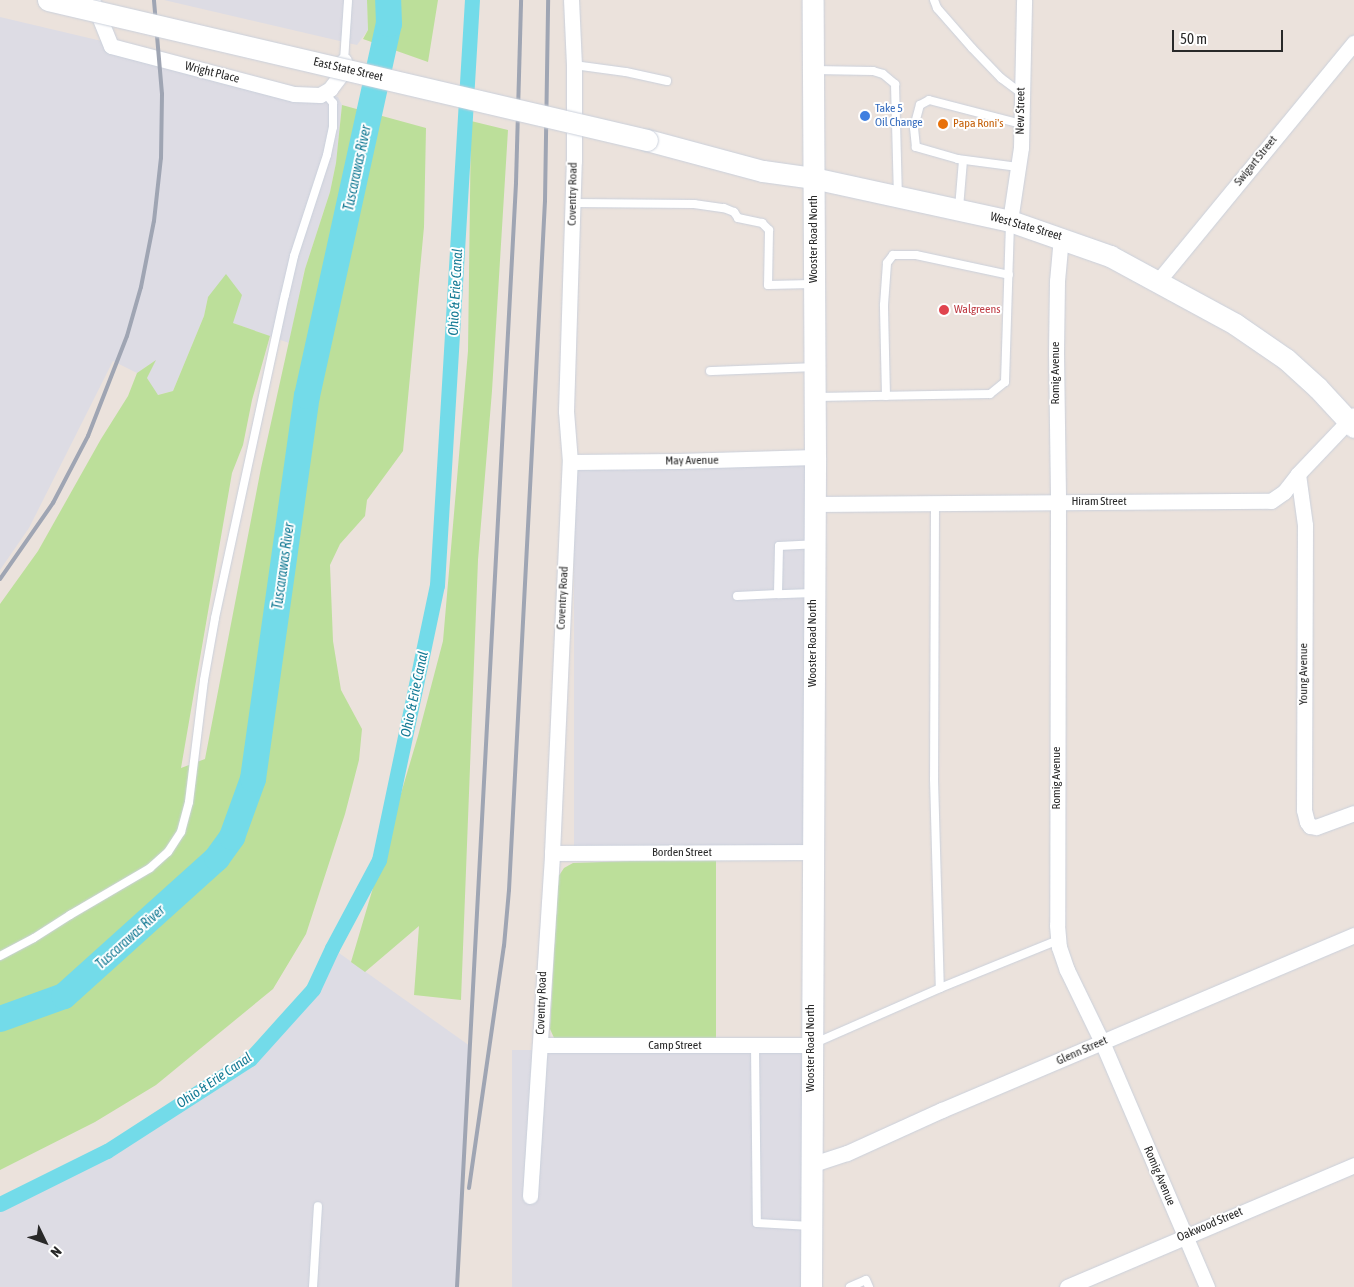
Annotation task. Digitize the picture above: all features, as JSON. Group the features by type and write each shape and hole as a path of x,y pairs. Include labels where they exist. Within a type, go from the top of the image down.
{"main road":[{"name":"East State Street","path":"48,0 647,140"},
{"name":"Wooster Road North","path":"811,1287 810,1045 815,456 814,0"},
{"name":"West State Street","path":"647,140 763,171 813,178 1010,221 1061,237 1110,256 1159,280 1235,324 1286,359 1352,421"}],"street":[{"name":"Wright Place","path":"92,0 111,46 294,94 320,95 324,92"},
{"name":"Coventry Road","path":"530,1196 552,853 570,462 566,411 573,203 574,65 571,0"},
{"name":"New Street","path":"1010,221 1018,167 1021,124 1024,0"},
{"name":"Swigart Street","path":"1159,280 1354,43"},
{"path":"324,92 339,77 344,61"},
{"name":"Romig Avenue","path":"1061,237 1057,281 1056,353 1058,940 1067,970 1102,1042 1207,1287"},
{"name":"Hiram Street","path":"814,504 1248,503 1271,501 1284,492 1298,474 1352,421"},
{"name":"May Avenue","path":"570,462 678,461 815,456"},
{"name":"Young Avenue","path":"1298,474 1305,525 1304,810 1307,822 1310,826 1316,827 1354,813"},
{"name":"Borden Street","path":"552,853 812,852"},
{"name":"Glenn Street","path":"810,1165 847,1153 942,1110 1354,935"},
{"name":"Camp Street","path":"540,1045 810,1045"},
{"name":"Oakwood Street","path":"1067,1287 1354,1165"}],"lane":[{"path":"344,61 348,0"},
{"path":"934,0 937,8 972,48 1001,78 1022,94"},
{"path":"574,65 626,72 667,81"},
{"path":"813,70 873,71 884,74 895,84 898,197"},
{"path":"0,956 34,938 150,868 168,852 180,832 189,802 204,680 215,618 285,295 331,136 333,103 324,92"},
{"path":"1018,167 964,160 916,147 914,126 920,105 929,100 1021,124"},
{"path":"959,210 964,160"},
{"path":"573,203 694,204 724,208 734,212 738,218 762,223 769,230 768,285 814,284"},
{"path":"814,397 990,394 1005,382 1010,221"},
{"path":"886,396 884,305 887,263 893,255 916,255 1008,275"},
{"path":"710,371 814,367"},
{"path":"935,504 934,779 940,988"},
{"path":"778,594 779,546 814,544"},
{"path":"737,596 814,592"},
{"path":"810,1045 940,988 1058,940"},
{"path":"755,1046 757,1223 811,1226"},
{"path":"313,1287 318,1206"},
{"path":"850,1287 866,1280 869,1287"}],"shaded area":[{"path":"164,0 367,0 368,30 357,45"},
{"path":"0,17 338,97 342,105 336,163 330,192 304,272 289,343 233,323 208,297 204,316 173,391 157,395 147,378 155,361 137,373 113,361 29,528 0,570"},
{"path":"574,464 809,464 809,850 574,850"},
{"path":"332,948 470,1046 457,1287 0,1287 0,1204 107,1151 250,1059 313,989"},
{"path":"512,1050 806,1050 806,1287 512,1287"}],"green space":[{"path":"367,0 438,0 428,62 363,39 368,30"},
{"path":"342,105 426,128 424,227 403,451 367,500 365,516 340,544 330,565 333,641 341,690 362,729 359,760 345,814 306,934 273,989 156,1085 95,1122 0,1170 0,604 38,551 101,439 128,396 137,373 156,360 147,378 158,395 173,391 204,316 208,297 226,274 242,295 233,323 270,336 252,400 243,445 232,473 181,768 205,759 261,468 305,269 330,192 336,163"},
{"path":"471,121 508,130 492,391 478,560 461,1000 414,995 419,926 365,972 351,962 418,736 443,641 468,351"},
{"path":"716,858 716,1042 555,1040 550,1029 558,877 564,868 573,863"}],"waterway":[{"name":"Tuscarawas River","path":"0,1019 64,996 217,858 232,837 253,779 307,396 389,24 388,0"},
{"name":"Ohio & Erie Canal","path":"0,1204 107,1151 250,1059 313,989 332,948 379,860 437,585 472,0"}],"railway":[{"path":"0,579 53,503 88,436 127,336 141,287 154,221 161,158 162,94 154,0"},
{"path":"457,1287 516,183 521,0"},
{"path":"469,1188 504,946 509,890 545,201 548,0"}],"place":[{"name":"Take 5 Oil Change","path":"865,116"},
{"name":"Papa Roni's","path":"943,124"},
{"name":"Walgreens","path":"944,310"}]}
